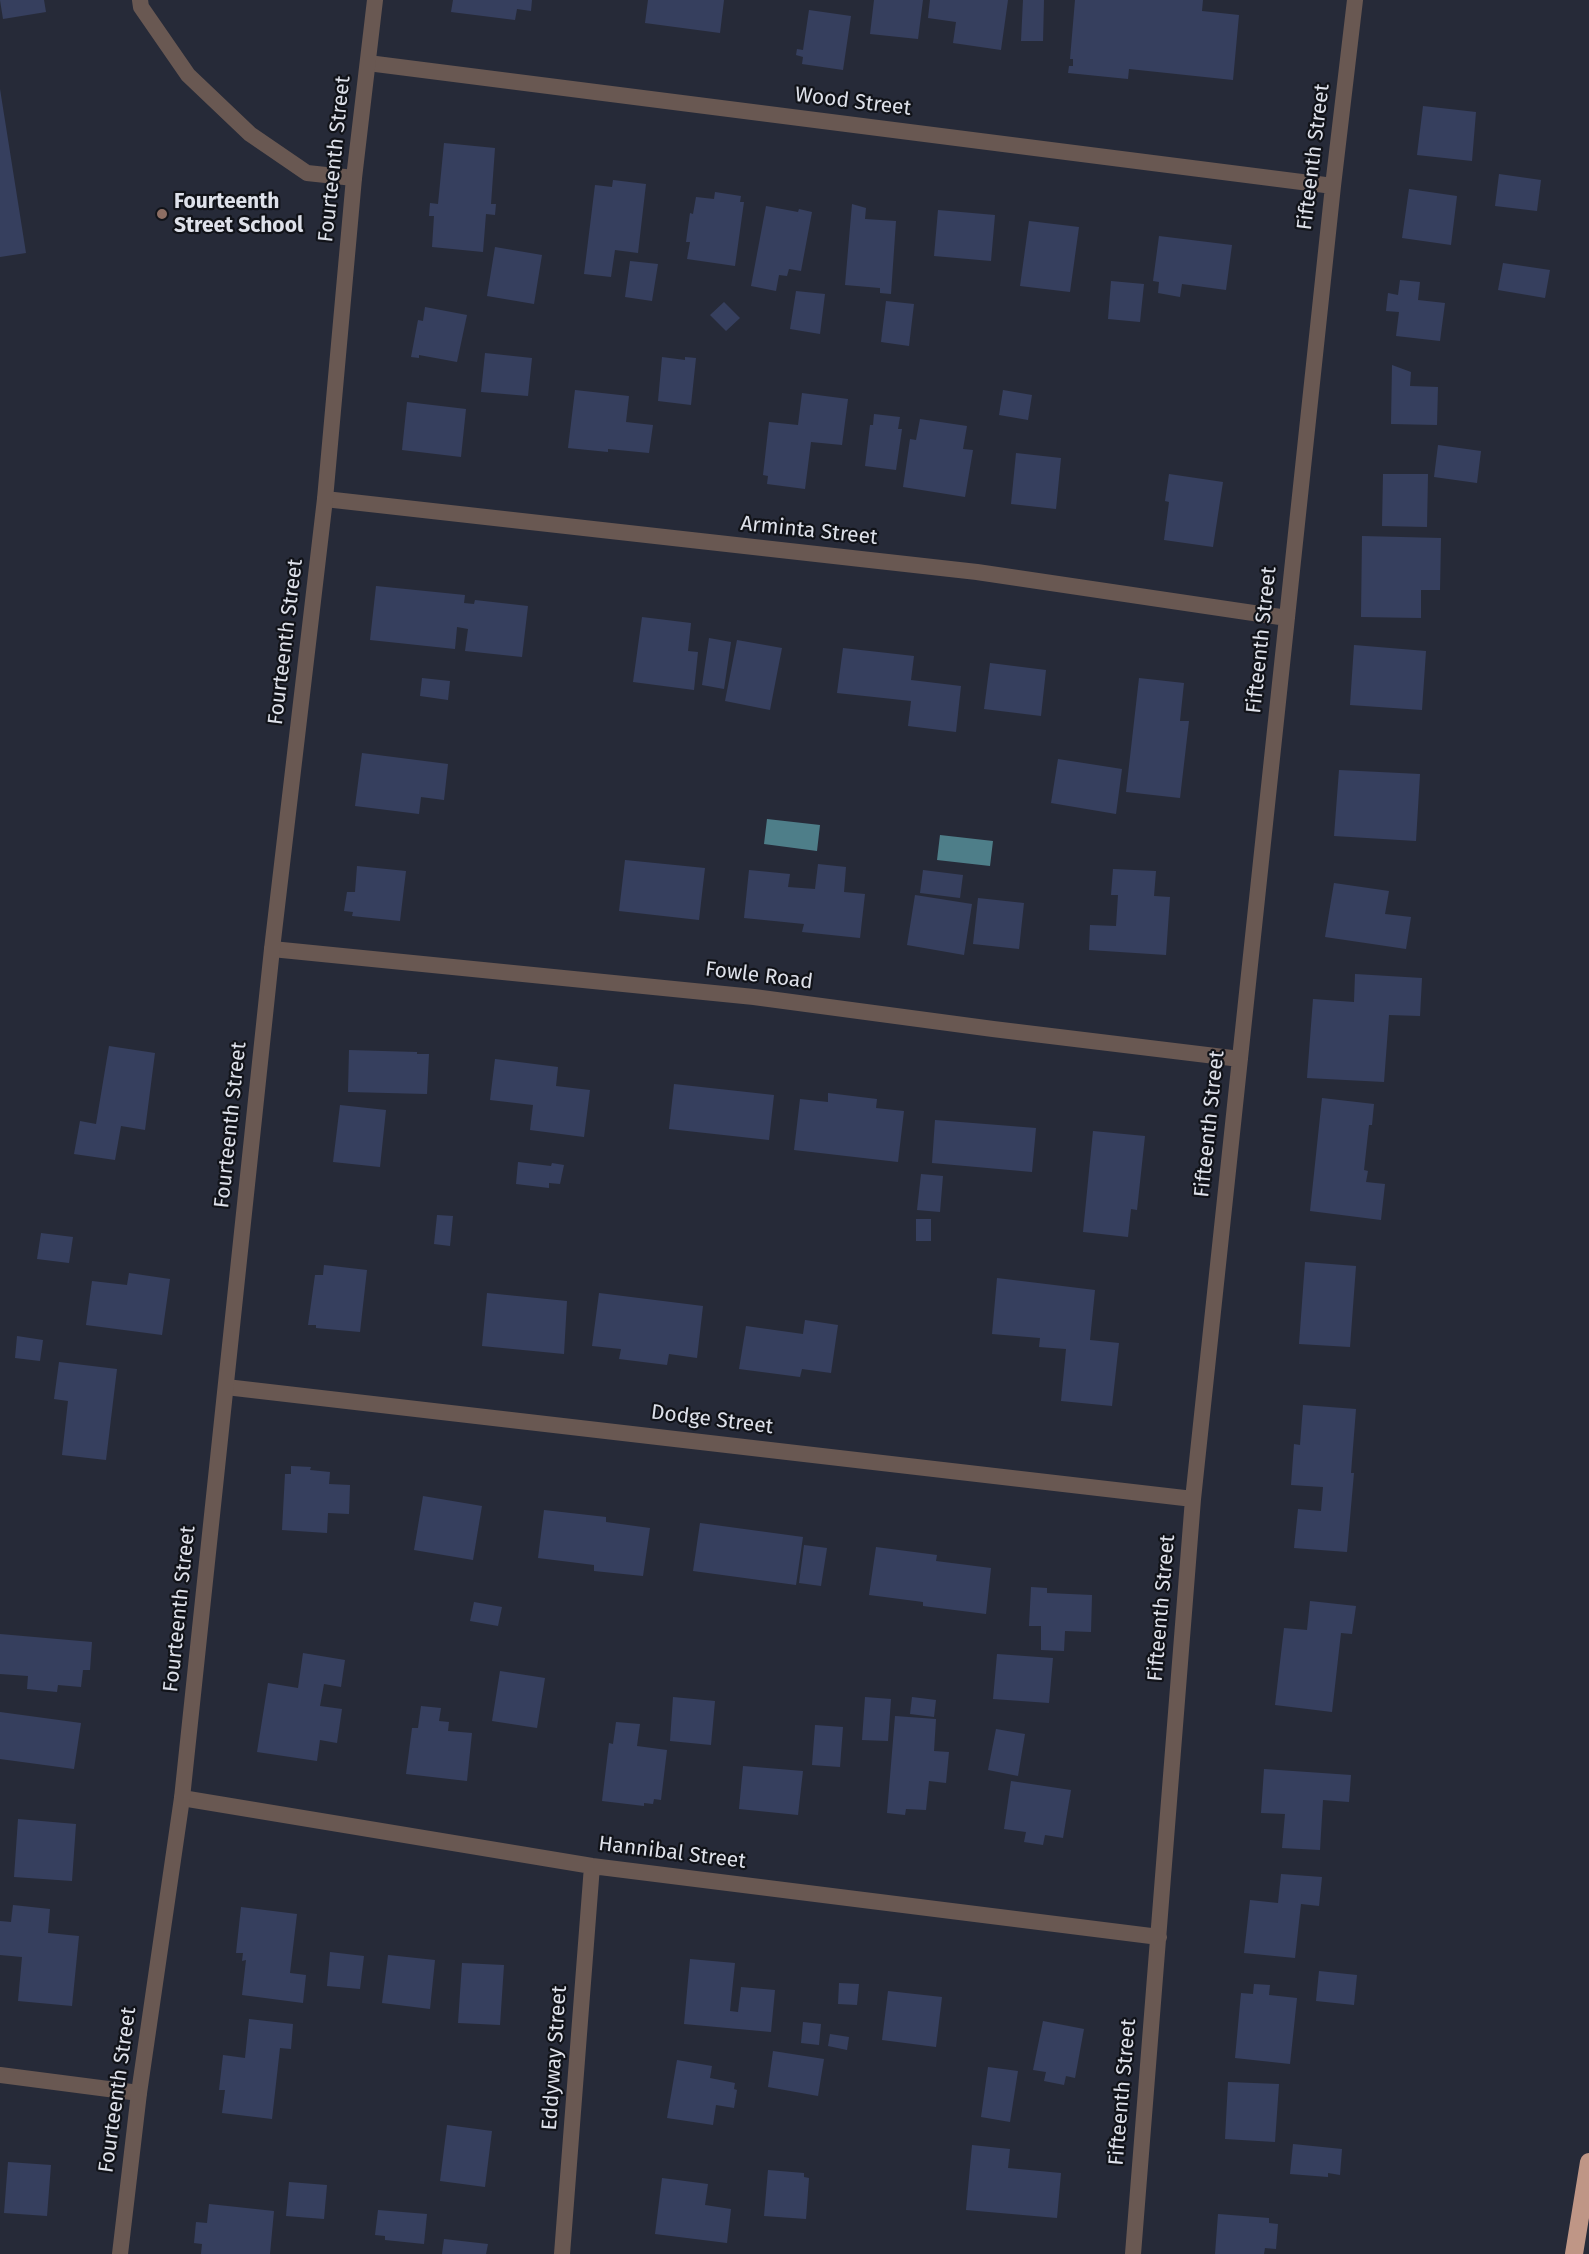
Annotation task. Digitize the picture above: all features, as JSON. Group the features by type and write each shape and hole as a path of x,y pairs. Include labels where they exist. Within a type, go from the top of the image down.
{"highway":[{"path":"1574,2254 1589,2162"}],"street":[{"path":"140,0 141,8 188,75 250,134 307,173 354,178"},
{"name":"Fourteenth Street","path":"120,2254 139,2093 182,1798 272,949 325,499 354,178 375,0"},
{"name":"Fifteenth Street","path":"1133,2254 1193,1499 1333,186 1355,0"},
{"name":"Wood Street","path":"368,63 1333,186"},
{"name":"Arminta Street","path":"325,499 977,572 1287,618"},
{"name":"Fowle Road","path":"272,949 754,997 1240,1059"},
{"name":"Dodge Street","path":"226,1387 1193,1499"},
{"name":"Hannibal Street","path":"182,1798 592,1866 1159,1937"},
{"name":"Eddyway Street","path":"562,2254 592,1866"},
{"path":"0,2075 139,2093"}],"water":[{"path":"767,819 820,825 817,851 764,844"},
{"path":"940,835 993,841 990,866 937,860"}],"building":[{"path":"0,0 44,0 46,12 3,19"},
{"path":"453,0 532,0 531,11 517,9 515,20 451,12"},
{"path":"648,0 724,0 720,33 645,23"},
{"path":"874,0 923,0 918,39 870,34"},
{"path":"930,0 1008,0 1001,50 953,43 956,22 928,18"},
{"path":"1023,0 1044,0 1043,41 1021,41"},
{"path":"1075,0 1203,0 1202,11 1239,15 1233,80 1129,69 1128,79 1068,73 1069,66 1073,66 1073,59 1070,59"},
{"path":"809,10 851,16 843,70 802,64 803,57 796,55 797,49 803,50"},
{"path":"0,89 26,253 0,257"},
{"path":"1423,106 1476,112 1472,161 1417,155"},
{"path":"444,143 495,148 491,204 496,204 495,215 486,214 483,252 432,247 434,216 429,216 430,203 438,204"},
{"path":"1499,174 1541,180 1537,211 1495,206"},
{"path":"613,180 646,184 638,253 615,250 611,277 584,274 595,185 612,187"},
{"path":"1409,189 1457,196 1451,245 1402,238"},
{"path":"715,192 741,196 740,202 744,202 735,266 687,259 690,242 686,242 690,213 693,214 696,197 714,199"},
{"path":"852,204 866,208 865,219 896,221 891,294 880,293 880,288 845,285"},
{"path":"766,206 798,212 799,209 812,212 801,271 789,269 787,276 779,275 776,291 751,286"},
{"path":"938,210 995,215 991,261 934,256"},
{"path":"1029,221 1079,227 1070,292 1020,286"},
{"path":"1159,236 1232,245 1226,290 1182,284 1180,297 1158,293 1159,282 1153,281"},
{"path":"495,247 542,255 534,304 487,296"},
{"path":"630,261 658,264 652,301 625,297"},
{"path":"1503,263 1550,270 1545,298 1498,290"},
{"path":"1400,280 1420,282 1418,300 1445,303 1440,341 1396,336 1399,312 1386,311 1388,293 1398,295"},
{"path":"1111,281 1144,284 1140,322 1108,319"},
{"path":"796,291 825,294 820,334 790,329"},
{"path":"886,301 914,304 909,346 881,342"},
{"path":"724,302 740,318 726,331 710,315"},
{"path":"425,307 467,315 457,362 419,355 419,358 411,357 418,320 423,321"},
{"path":"485,353 532,358 528,396 481,392"},
{"path":"662,357 685,360 685,357 696,358 691,405 658,401"},
{"path":"1392,365 1411,372 1410,386 1438,387 1437,425 1391,424"},
{"path":"575,390 629,396 626,422 653,425 649,453 568,448"},
{"path":"1003,390 1032,395 1028,420 999,415"},
{"path":"802,393 848,399 842,445 811,442 805,489 767,484 768,476 763,475 769,422 798,425"},
{"path":"407,402 466,409 461,457 402,450"},
{"path":"874,414 900,417 898,429 902,429 896,470 865,466 870,425 873,425"},
{"path":"920,419 967,426 963,449 973,450 965,497 903,487 910,439 916,440"},
{"path":"1438,445 1481,451 1477,483 1434,477"},
{"path":"1016,453 1061,458 1056,509 1011,504"},
{"path":"1169,474 1223,482 1213,547 1164,540 1169,502 1165,501"},
{"path":"1383,474 1428,474 1427,527 1382,526"},
{"path":"1362,536 1441,538 1440,590 1421,590 1421,618 1361,617"},
{"path":"376,586 465,595 464,603 474,604 475,600 528,606 522,657 465,651 468,629 457,627 455,649 370,640"},
{"path":"642,617 691,623 688,651 698,652 694,690 633,682"},
{"path":"709,638 731,642 724,689 702,685"},
{"path":"737,640 782,648 770,710 725,701"},
{"path":"1354,645 1426,651 1422,710 1350,705"},
{"path":"843,648 914,656 911,680 961,686 956,732 908,726 911,701 837,693"},
{"path":"990,663 1046,670 1041,716 984,709"},
{"path":"422,678 450,681 448,700 420,696"},
{"path":"1139,678 1184,683 1180,721 1189,721 1180,798 1126,792"},
{"path":"362,753 448,764 444,800 421,797 419,814 355,806"},
{"path":"1058,759 1122,769 1116,814 1051,803"},
{"path":"1339,770 1420,774 1416,841 1334,836"},
{"path":"625,860 705,868 699,920 619,911"},
{"path":"818,864 846,867 844,892 865,894 860,938 802,932 804,924 744,918 749,870 790,874 788,887 815,889"},
{"path":"357,866 406,871 400,921 352,916 353,912 344,911 347,892 355,892"},
{"path":"1113,869 1156,871 1154,896 1170,897 1166,955 1089,950 1090,925 1116,926 1118,895 1111,895"},
{"path":"923,870 963,875 960,898 920,893"},
{"path":"1334,883 1389,891 1385,914 1411,917 1406,949 1325,937"},
{"path":"915,895 972,904 964,955 907,945"},
{"path":"978,898 1024,903 1019,949 973,944"},
{"path":"1355,974 1422,978 1420,1016 1389,1015 1384,1082 1307,1078 1313,999 1354,1002"},
{"path":"109,1046 155,1053 145,1130 121,1126 115,1160 74,1154 80,1121 96,1124"},
{"path":"349,1050 429,1054 427,1094 348,1092"},
{"path":"495,1059 558,1067 556,1086 590,1090 584,1137 530,1130 533,1105 490,1100"},
{"path":"674,1084 774,1095 769,1140 669,1129"},
{"path":"828,1093 877,1099 876,1108 904,1111 898,1162 794,1150 800,1099 828,1102"},
{"path":"1322,1098 1374,1104 1364,1170 1368,1171 1366,1182 1385,1184 1381,1220 1310,1211"},
{"path":"340,1105 386,1110 380,1167 333,1162"},
{"path":"935,1120 1036,1128 1032,1172 932,1163"},
{"path":"1093,1131 1145,1136 1137,1210 1131,1209 1128,1237 1083,1232"},
{"path":"518,1162 551,1166 552,1163 564,1165 560,1184 549,1183 549,1188 516,1184"},
{"path":"921,1174 943,1176 940,1212 917,1210"},
{"path":"437,1215 453,1216 450,1246 434,1244"},
{"path":"916,1219 931,1219 931,1241 916,1241"},
{"path":"41,1233 73,1237 69,1263 37,1259"},
{"path":"1305,1262 1356,1266 1350,1347 1299,1344"},
{"path":"324,1265 367,1270 360,1332 316,1328 316,1325 308,1325 315,1275 323,1275"},
{"path":"129,1273 170,1279 162,1335 86,1325 92,1281 127,1285"},
{"path":"997,1278 1095,1290 1090,1340 1119,1343 1112,1406 1061,1401 1066,1349 1039,1347 1040,1338 992,1334"},
{"path":"487,1293 567,1301 564,1354 482,1346"},
{"path":"599,1293 703,1306 697,1358 669,1354 667,1365 619,1359 621,1349 592,1346"},
{"path":"805,1320 838,1325 831,1373 802,1369 800,1377 739,1369 746,1326 803,1334"},
{"path":"17,1336 43,1340 40,1361 15,1358"},
{"path":"59,1362 117,1369 106,1460 62,1455 68,1401 54,1399"},
{"path":"1303,1405 1356,1409 1351,1473 1354,1473 1347,1552 1294,1548 1298,1509 1321,1511 1323,1487 1291,1485 1294,1444 1300,1445"},
{"path":"291,1466 311,1467 310,1470 330,1472 329,1484 350,1485 349,1514 328,1513 327,1533 282,1530 285,1474 291,1474"},
{"path":"423,1496 482,1506 473,1560 414,1550"},
{"path":"544,1510 606,1517 606,1522 650,1528 643,1576 594,1571 594,1565 538,1558"},
{"path":"700,1523 803,1537 796,1585 693,1571"},
{"path":"804,1545 827,1548 821,1586 799,1583"},
{"path":"876,1547 937,1555 936,1561 991,1568 986,1614 923,1606 923,1602 869,1595"},
{"path":"1031,1587 1047,1588 1047,1593 1092,1595 1091,1632 1065,1631 1064,1651 1041,1650 1041,1626 1029,1626"},
{"path":"1310,1601 1356,1606 1352,1634 1341,1633 1332,1712 1275,1705 1284,1628 1307,1630"},
{"path":"474,1602 502,1607 498,1626 470,1621"},
{"path":"0,1634 92,1642 90,1670 83,1670 81,1687 58,1685 57,1692 27,1689 28,1676 0,1674"},
{"path":"303,1653 345,1660 341,1687 324,1684 320,1706 342,1709 337,1743 320,1740 317,1761 257,1752 268,1683 298,1688"},
{"path":"997,1654 1053,1658 1049,1703 993,1699"},
{"path":"500,1671 545,1678 537,1728 492,1721"},
{"path":"673,1697 715,1701 711,1745 670,1741"},
{"path":"865,1697 891,1699 888,1741 862,1740"},
{"path":"912,1697 936,1700 934,1717 910,1714"},
{"path":"421,1706 441,1708 439,1721 449,1722 448,1731 472,1733 467,1781 406,1774 412,1728 418,1728"},
{"path":"0,1712 81,1723 74,1769 0,1759"},
{"path":"895,1716 936,1719 934,1751 949,1752 946,1783 929,1781 926,1810 906,1809 905,1815 887,1813"},
{"path":"616,1722 640,1724 637,1746 667,1750 661,1800 654,1799 653,1804 644,1803 644,1806 602,1801 609,1743 613,1744"},
{"path":"815,1725 843,1727 840,1767 812,1765"},
{"path":"996,1729 1025,1734 1018,1776 988,1770"},
{"path":"743,1766 803,1771 798,1815 739,1809"},
{"path":"1264,1769 1351,1775 1349,1802 1323,1800 1320,1850 1282,1848 1285,1814 1261,1813"},
{"path":"1011,1781 1071,1790 1063,1838 1045,1835 1043,1845 1024,1842 1026,1832 1004,1829"},
{"path":"18,1819 76,1824 72,1881 14,1877"},
{"path":"1281,1874 1322,1877 1319,1906 1301,1904 1295,1958 1244,1953 1250,1900 1278,1903"},
{"path":"13,1905 50,1909 48,1933 79,1936 72,2006 18,2001 22,1957 0,1955 0,1921 11,1922"},
{"path":"241,1907 297,1914 290,1973 306,1975 303,2003 242,1995 246,1960 242,1961 243,1953 236,1953"},
{"path":"330,1952 364,1956 360,1989 327,1986"},
{"path":"388,1955 435,1960 430,2009 382,2003"},
{"path":"690,1959 735,1963 730,2011 738,2012 741,1987 775,1990 771,2032 684,2024"},
{"path":"462,1963 504,1965 500,2025 458,2023"},
{"path":"1319,1971 1357,1975 1354,2005 1316,2001"},
{"path":"839,1983 859,1984 857,2005 838,2004"},
{"path":"1254,1984 1270,1985 1269,1995 1297,1998 1290,2064 1235,2058 1241,1993 1253,1994"},
{"path":"888,1991 942,1997 936,2047 882,2040"},
{"path":"249,2019 293,2024 291,2049 280,2048 272,2119 222,2113 225,2090 219,2090 223,2055 245,2058"},
{"path":"1043,2021 1084,2029 1075,2078 1066,2076 1064,2085 1044,2081 1046,2072 1033,2070"},
{"path":"803,2022 821,2024 819,2045 801,2043"},
{"path":"830,2034 849,2037 847,2050 828,2046"},
{"path":"773,2051 824,2059 818,2096 768,2087"},
{"path":"677,2060 712,2066 710,2078 735,2083 734,2089 737,2090 734,2108 716,2105 713,2125 667,2118"},
{"path":"988,2067 1018,2071 1010,2122 981,2117"},
{"path":"1228,2082 1279,2084 1275,2142 1225,2139"},
{"path":"447,2125 492,2131 485,2187 440,2181"},
{"path":"1293,2144 1342,2149 1340,2175 1328,2173 1328,2177 1290,2174"},
{"path":"972,2145 1010,2149 1008,2168 1061,2173 1057,2218 966,2210"},
{"path":"8,2162 51,2165 47,2216 4,2213"},
{"path":"768,2170 804,2173 804,2177 809,2178 806,2219 764,2216"},
{"path":"662,2178 708,2184 705,2205 731,2209 727,2243 655,2234"},
{"path":"289,2182 327,2185 324,2219 286,2216"},
{"path":"209,2204 274,2211 270,2254 201,2254 202,2244 194,2243 196,2222 207,2223"},
{"path":"378,2210 427,2214 424,2244 385,2240 385,2236 375,2235"},
{"path":"1218,2214 1269,2218 1269,2223 1278,2224 1276,2249 1265,2248 1264,2254 1215,2254"},
{"path":"444,2239 488,2244 486,2254 442,2254"}],"place":[{"name":"Fourteenth Street School","path":"162,214"}]}
